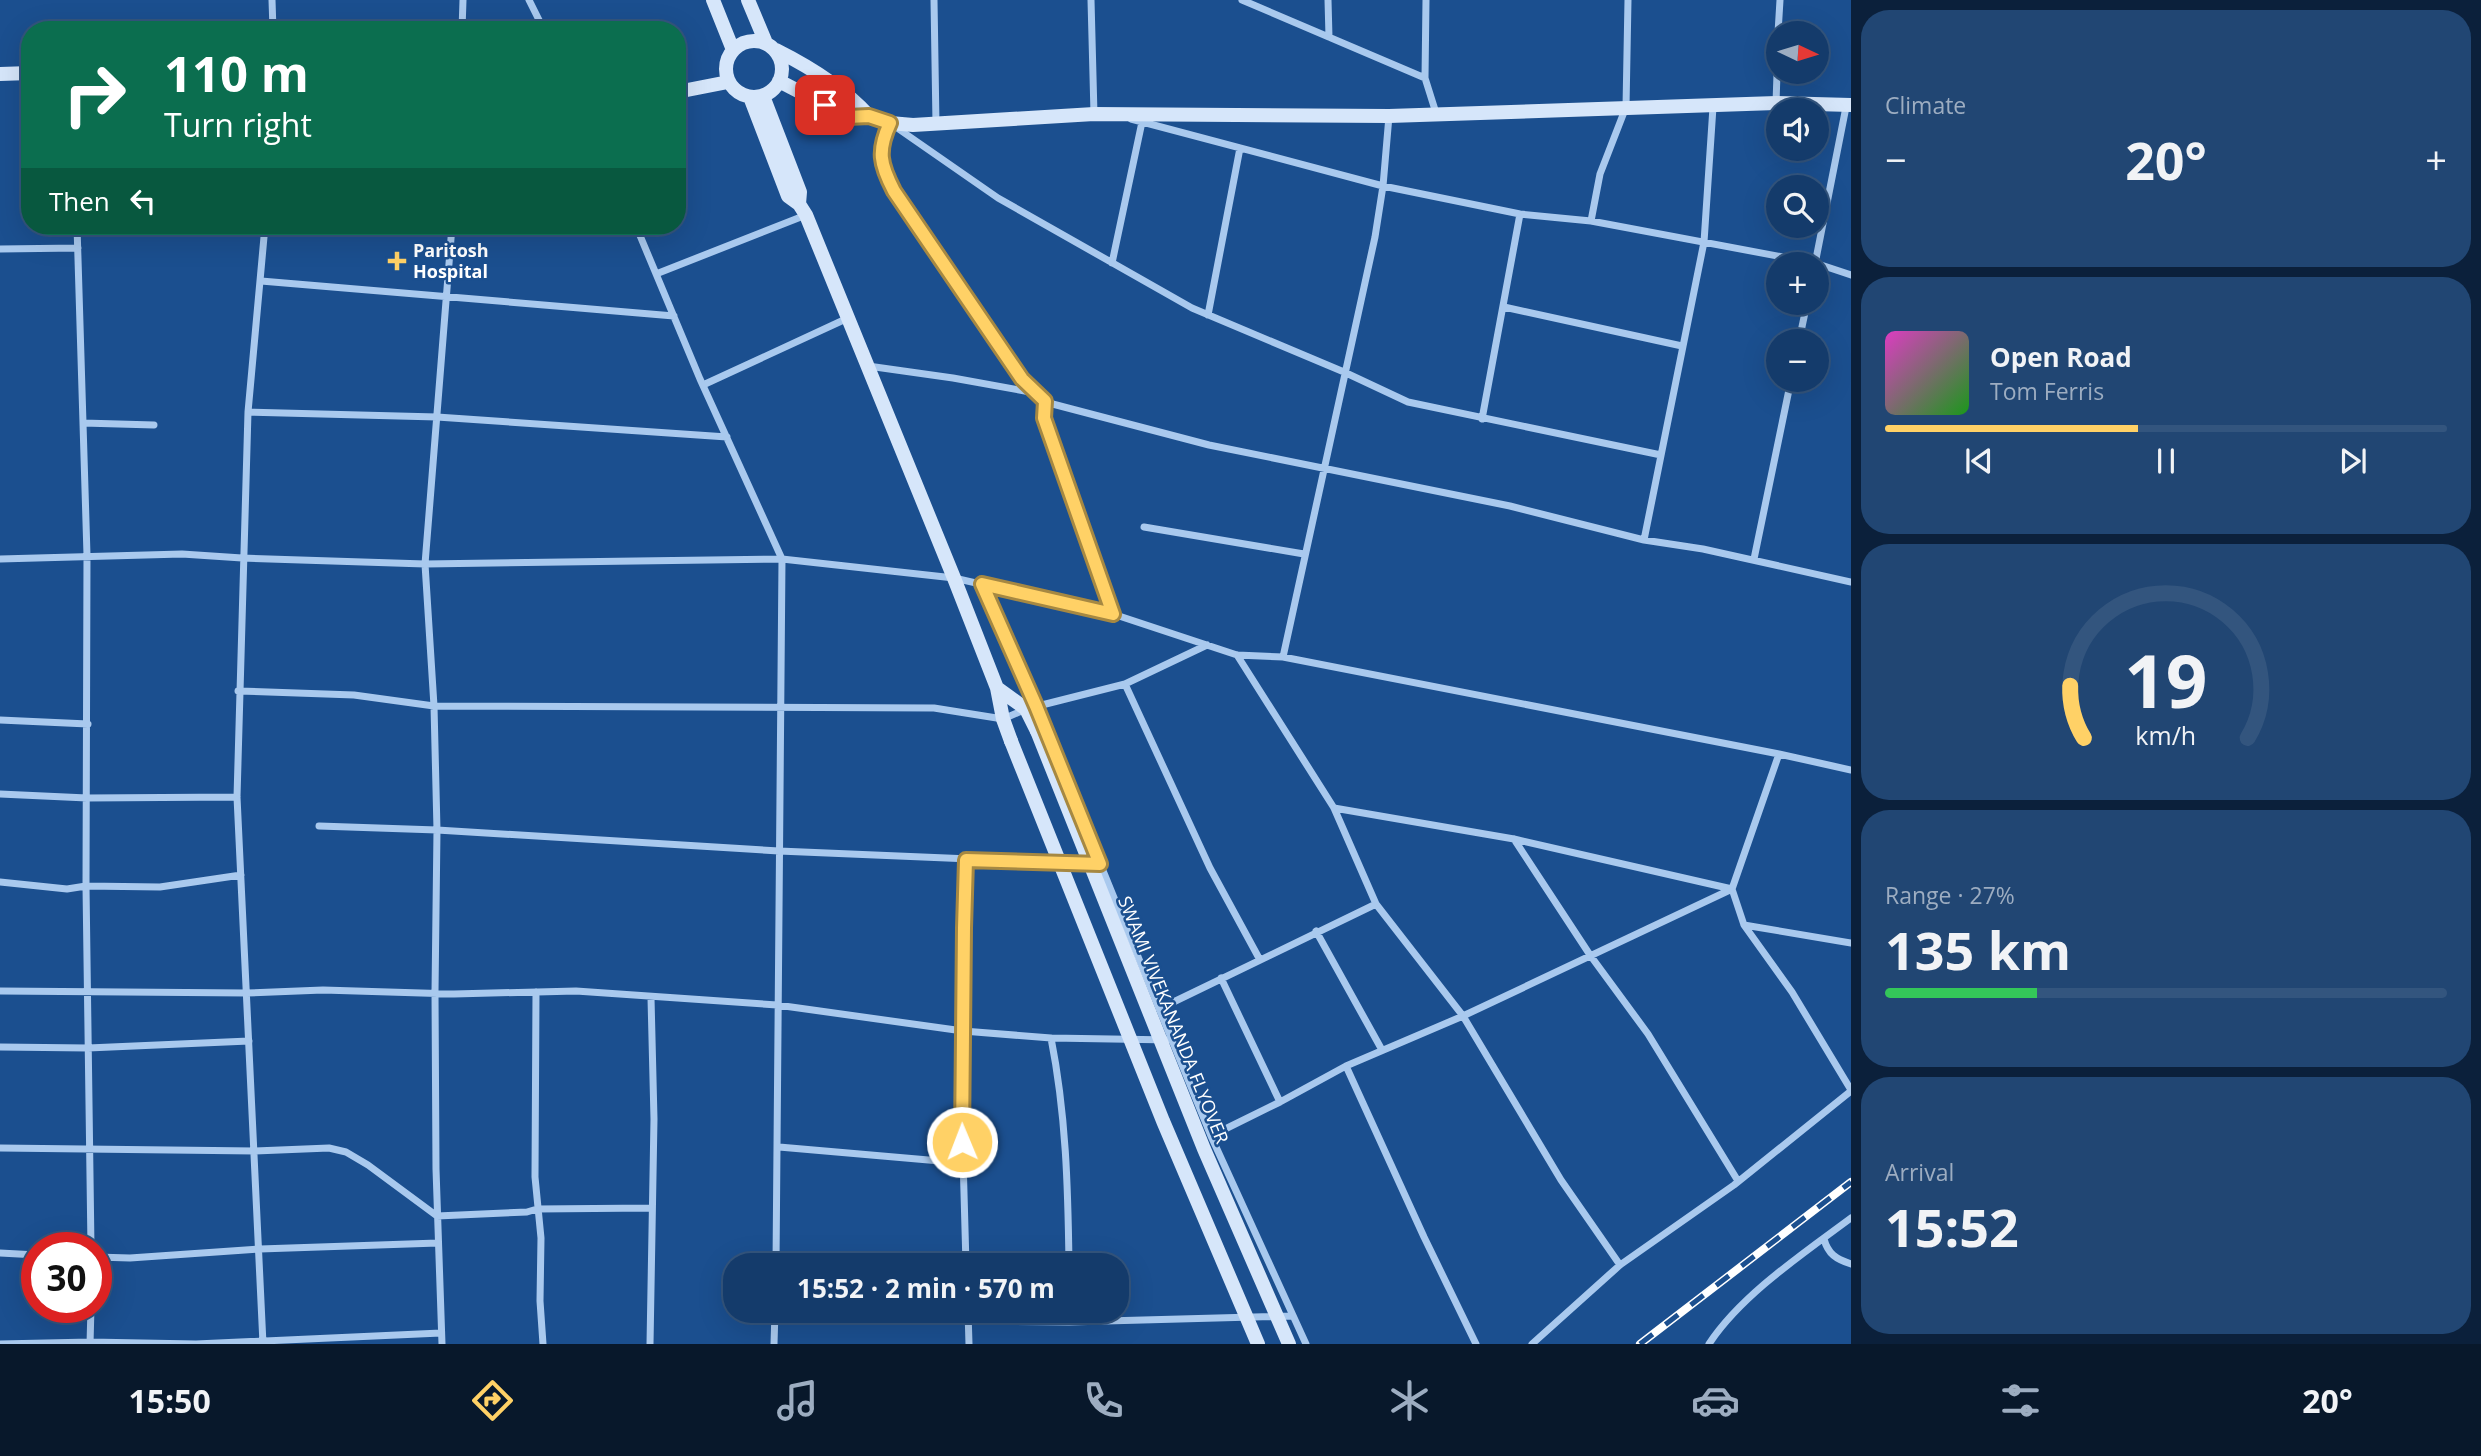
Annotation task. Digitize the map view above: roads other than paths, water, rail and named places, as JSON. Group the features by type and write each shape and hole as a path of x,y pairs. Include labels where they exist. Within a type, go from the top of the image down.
{"main road":[{"path":"713,0 733,50"},
{"path":"748,0 771,46 782,62 782,76 775,88 757,97 737,92 728,82 725,68 733,50 751,40 771,46 811,68 854,99 869,116"},
{"path":"0,74 21,73"},
{"path":"686,90 728,82"},
{"path":"779,82 848,117 869,116 890,123 936,124 1094,114 1389,116 1766,104"},
{"path":"757,97 788,196 803,210 848,318 954,578 996,688 1003,719 1163,1121 1258,1344"},
{"path":"1829,105 1849,106"},
{"path":"996,688 1031,708"},
{"name":"SWAMI VIVEKANANDA FLYOVER","path":"1031,708 1037,731 1204,1149 1289,1344"}],"street":[{"path":"272,0 273,21"},
{"path":"462,21 463,0"},
{"path":"529,0 540,21"},
{"path":"934,0 936,124"},
{"path":"1091,0 1094,114"},
{"path":"1242,0 1426,78"},
{"path":"1328,0 1329,37"},
{"path":"1426,0 1426,78 1436,113"},
{"path":"1591,221 1600,174 1626,107 1628,0"},
{"path":"1779,21 1780,0"},
{"path":"1818,252 1849,106"},
{"path":"1644,540 1704,242 1713,107"},
{"path":"1110,114 1383,186 1520,214 1591,221 1766,254"},
{"path":"1283,657 1375,237 1389,116"},
{"path":"1112,263 1142,122"},
{"path":"1661,455 1408,402 1208,315 998,198 890,123 883,139 881,155 885,173 894,191 1022,379 1045,401 1209,445 1510,506 1644,540 1754,559 1851,582"},
{"path":"1208,315 1240,148"},
{"path":"656,274 803,210"},
{"path":"1482,419 1520,214"},
{"path":"77,235 87,555 86,886 91,1232"},
{"path":"263,1343 237,797 248,412 264,235"},
{"path":"442,1344 435,992 438,830 425,564 451,235"},
{"path":"640,235 703,385 782,559 776,1253"},
{"path":"0,249 78,248"},
{"path":"1829,268 1851,275"},
{"path":"261,281 674,316"},
{"path":"1504,307 1682,346"},
{"path":"703,385 848,318"},
{"path":"866,366 953,377 1036,393"},
{"path":"1754,559 1789,392"},
{"path":"1045,401 1044,418 1113,614"},
{"path":"248,412 437,416 726,437"},
{"path":"83,423 154,425"},
{"path":"1144,527 1304,554"},
{"path":"0,559 182,554 425,564 782,559 954,578 1113,614 1237,655 1283,657 1851,770"},
{"path":"982,584 1031,708 1100,864 1211,1136 1306,1344"},
{"path":"238,691 354,695 434,706 934,708 1003,719 1031,708 1125,684 1207,645"},
{"path":"1237,655 1334,808 1376,904 1463,1016 1561,1180 1620,1265"},
{"path":"1125,684 1209,868 1260,960"},
{"path":"0,720 88,724"},
{"path":"1532,1344 1620,1265 1738,1181 1851,1091 1792,992 1744,925 1732,889 1779,754"},
{"path":"0,794 87,798 237,797"},
{"path":"1334,808 1514,839 1732,889"},
{"path":"319,826 438,830 779,851 1100,864"},
{"path":"1514,839 1590,955 1648,1034 1738,1181"},
{"path":"966,860 963,1031 966,1253"},
{"path":"0,882 67,889 86,886 160,887 241,875"},
{"path":"1211,1136 1346,1066 1463,1016 1732,889"},
{"path":"1159,1009 1376,904"},
{"path":"1744,925 1851,943"},
{"path":"1316,932 1382,1050"},
{"path":"1221,978 1280,1102"},
{"path":"0,991 247,993 323,990 576,990 777,1006 963,1031 1051,1038 1172,1040"},
{"path":"536,992 537,1209 541,1238 540,1301 543,1344"},
{"path":"650,1344 654,1119 651,998"},
{"path":"1051,1038 1060,1082 1066,1136 1069,1253"},
{"path":"0,1047 89,1048 248,1041"},
{"path":"1346,1066 1476,1344"},
{"path":"779,1147 963,1163"},
{"path":"0,1148 255,1151 329,1148 346,1152 438,1216 527,1212 537,1209 651,1209"},
{"path":"1709,1344 1723,1323 1790,1264 1851,1218"},
{"path":"1824,1239 1826,1250 1834,1257 1851,1264"},
{"path":"112,1257 439,1243"},
{"path":"0,1253 21,1254"},
{"path":"1129,1320 1293,1316"},
{"path":"90,1343 91,1323"},
{"path":"775,1323 775,1344"},
{"path":"968,1323 969,1344"},
{"path":"0,1344 263,1343 442,1334"}],"railway":[{"path":"1640,1344 1851,1182"}],"place":[{"name":"Paritosh Hospital","path":"397,261"}]}
